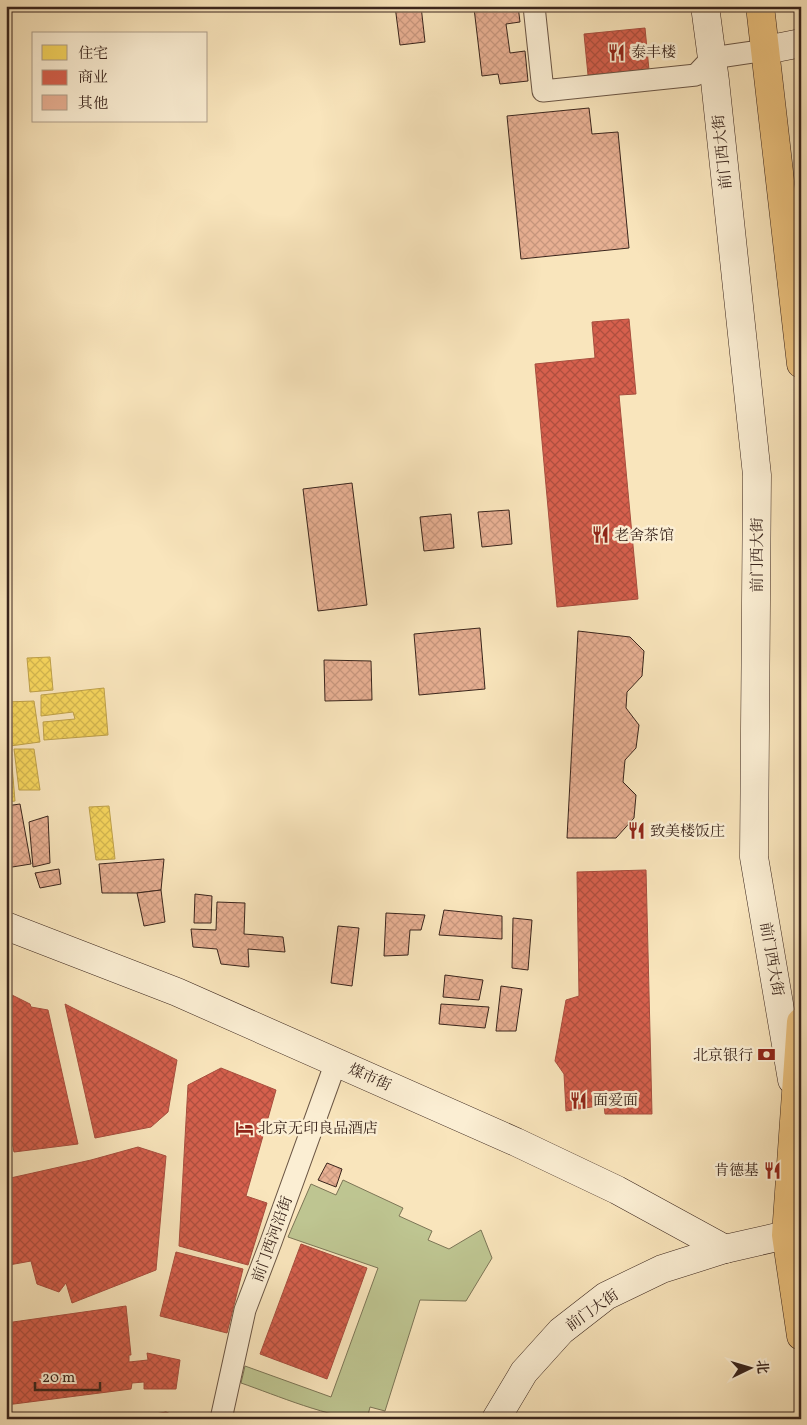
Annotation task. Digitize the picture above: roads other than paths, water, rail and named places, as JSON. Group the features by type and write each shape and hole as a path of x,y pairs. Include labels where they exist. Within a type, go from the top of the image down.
{"main road":[{"name":"前门西大街","path":"705,6 758,475 754,857 796,1103"},
{"path":"760,6 801,364"},
{"path":"766,50 801,43"},
{"name":"煤市街","path":"6,926 177,992 516,1142 617,1190 725,1249"},
{"name":"前门西大街","path":"801,1022 796,1103 793,1234 801,1336"},
{"name":"前门大街","path":"496,1419 524,1372 561,1331 606,1296 662,1269 725,1249 793,1234"}],"street":[{"path":"534,6 543,91 696,75 712,58 766,50"},
{"name":"前门西河沿街","path":"221,1419 245,1310 336,1062"}],"place":[{"name":"泰丰楼","path":"617,52"},
{"name":"老舍茶馆","path":"600,535"},
{"name":"致美楼饭庄","path":"636,831"},
{"name":"北京银行","path":"767,1055"},
{"name":"面爱面","path":"579,1100"},
{"name":"北京无印良品酒店","path":"244,1128"},
{"name":"肯德基","path":"773,1170"}]}
